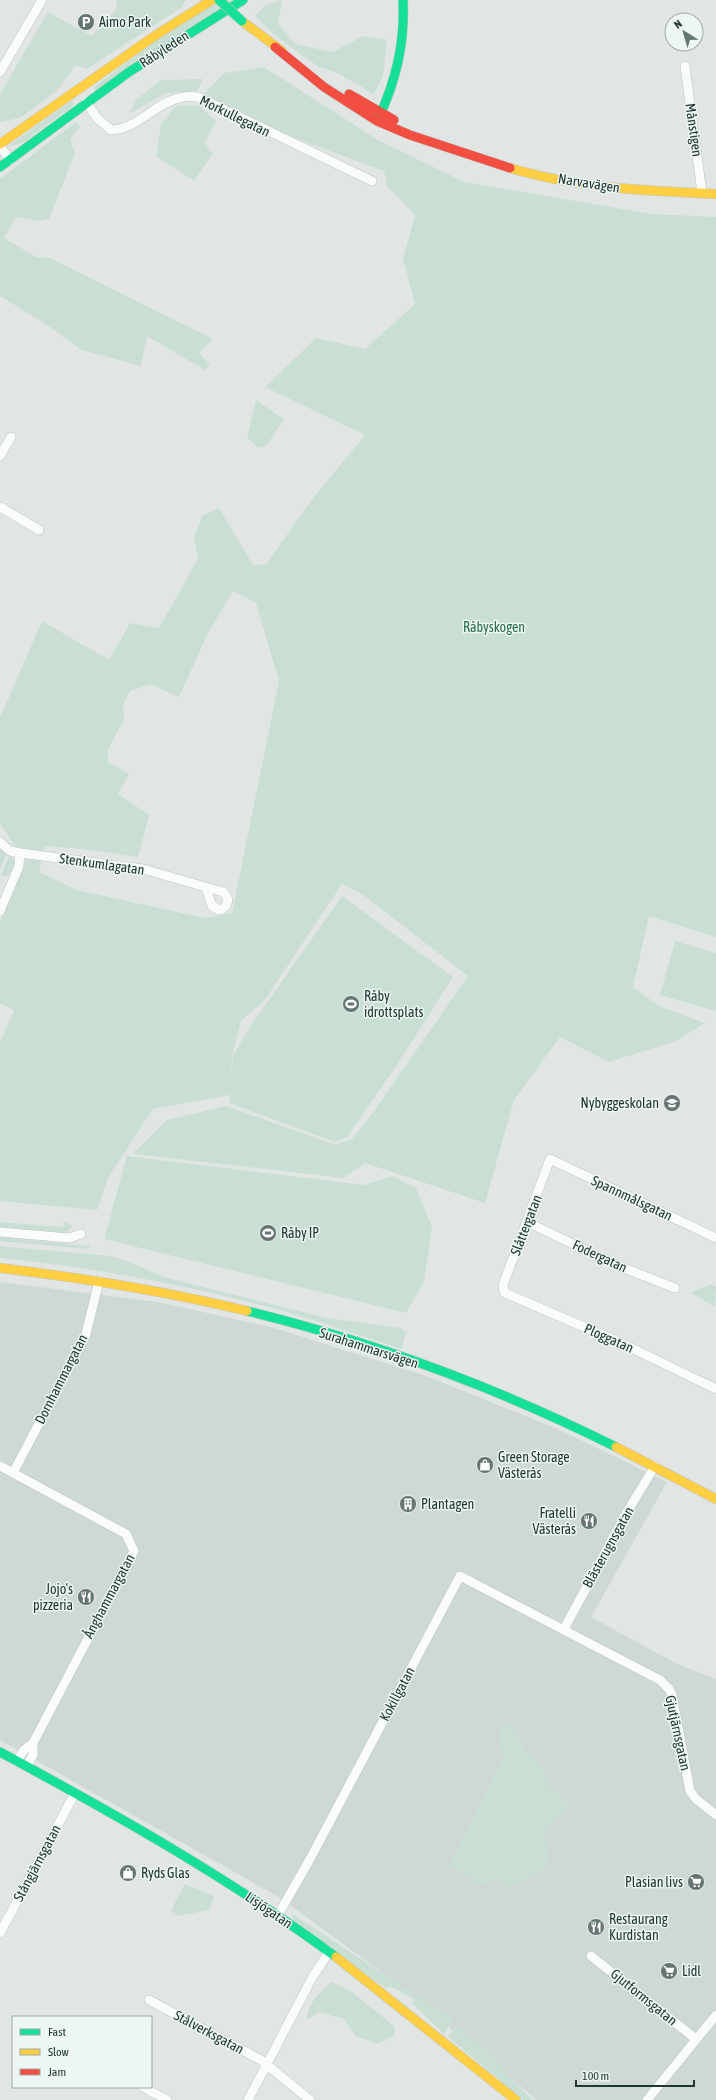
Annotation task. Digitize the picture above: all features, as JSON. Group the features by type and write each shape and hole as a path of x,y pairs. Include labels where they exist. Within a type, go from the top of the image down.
{"main road":[{"name":"Råbyleden","path":"0,145 76,89 156,35 212,0"},
{"name":"Narvavägen","path":"219,0 242,21 275,47 379,117 465,153 521,171 594,185 646,191 716,194"},
{"name":"Råbyleden","path":"0,167 128,72 243,0"},
{"path":"379,117 390,95 403,44 403,0"},
{"path":"76,89 86,102"},
{"name":"Surahammarsvägen","path":"0,1268 99,1281 252,1313 349,1340 409,1359 559,1419 655,1466 716,1499"},
{"name":"Lisjögatan","path":"0,1752 165,1842 278,1915 415,2018 516,2100"}],"street":[{"path":"0,72 42,0"},
{"name":"Månstigen","path":"685,66 702,193"},
{"name":"Morkullegatan","path":"86,102 97,118 111,130 125,127 177,97 198,97 372,181"},
{"path":"0,145 10,160"},
{"path":"0,456 11,438"},
{"path":"0,507 39,530"},
{"name":"Stenkumlagatan","path":"0,842 10,851 142,869 206,888"},
{"path":"0,911 19,866 20,853"},
{"name":"Spannmålsgatan","path":"550,1161 550,1159 716,1238"},
{"name":"Slåttergatan","path":"503,1289 506,1275 550,1161"},
{"name":"Fodergatan","path":"527,1222 619,1266 675,1288"},
{"path":"0,1232 69,1238 81,1234"},
{"name":"Dornhammargatan","path":"12,1473 86,1334 99,1281"},
{"name":"Ploggatan","path":"503,1289 507,1294 619,1342 716,1389"},
{"name":"Ånghammargatan","path":"0,1466 126,1534 134,1551 33,1743 24,1750 17,1761"},
{"name":"Blästerugnsgatan","path":"564,1629 627,1512 655,1466"},
{"name":"Kokillgatan","path":"278,1915 310,1859 460,1576 564,1629"},
{"name":"Gjutjärnsgatan","path":"564,1629 660,1680 669,1689 672,1695 690,1791 696,1799 716,1815"},
{"name":"Ånghammargatan","path":"27,1766 33,1755 33,1743"},
{"name":"Stångjärnsgatan","path":"0,1933 75,1793"},
{"path":"248,2100 312,1978 328,1952"},
{"name":"Gjutformsgatan","path":"591,1956 696,2039"},
{"name":"Stålverksgatan","path":"149,2000 261,2060 310,2100"},
{"path":"647,2100 716,2015"},
{"path":"144,2088 167,2100"}],"shaded area":[{"path":"0,1282 158,1302 271,1327 432,1378 564,1432 667,1482 591,1617 677,1664 716,1679 716,2100 537,2100 380,1971 282,1899 0,1740"}],"green space":[{"path":"117,0 185,0 182,7 87,69 76,65 58,90 20,118 0,122 0,94 48,12 92,36 116,10"},
{"path":"220,0 235,0 96,90 94,89 94,87 151,44"},
{"path":"282,0 278,24 295,44 333,52 363,36 387,40 383,76 374,94 335,72 319,67 278,38 255,16 266,5"},
{"name":"Råbyskogen","path":"264,67 378,140 464,182 652,214 716,217 716,937 649,916 633,987 659,1006 705,1023 676,1041 609,1062 560,1037 514,1100 485,1203 365,1163 343,1178 133,1154 167,1120 226,1106 336,1145 352,1139 372,1114 468,976 362,894 342,884 264,1001 241,1021 232,1056 231,1079 233,1056 247,1031 342,896 453,977 395,1068 347,1137 335,1142 229,1103 230,1095 153,1109 109,1176 97,1210 0,1201 0,1043 14,1010 0,1003 0,921 26,861 0,824 0,718 42,621 109,660 130,623 159,628 198,559 194,537 202,516 219,508 253,565 266,564 313,498 365,435 265,387 316,338 365,349 415,304 403,259 415,215 387,186 384,171 276,131 204,94 224,73","holes":["233,591 256,603 279,681 232,913 205,918 77,890 39,872 45,846 83,849 138,857 149,815 118,794 129,774 108,762 108,749 124,720 123,705 130,691 150,684 179,697 208,633"]},
{"path":"203,79 197,91 166,93 129,114 136,100 161,80"},
{"path":"71,101 74,104 72,107 25,141 8,146"},
{"path":"198,105 216,121 204,144 213,153 194,181 156,156 161,124 176,106"},
{"path":"76,122 80,126 70,140 75,153 49,219 38,221 16,217 4,238 36,257 50,258 213,339 199,353 210,365 205,370 147,336 141,366 82,350 44,323 0,296 0,179"},
{"path":"256,400 284,419 267,445 258,448 247,437"},
{"path":"0,845 7,854 0,869"},
{"path":"10,855 15,861 11,872 6,877 1,874"},
{"path":"675,941 716,953 716,1011 660,995"},
{"name":"Råby IP","path":"127,1156 364,1185 392,1176 416,1188 432,1227 424,1282 406,1313 104,1239"},
{"path":"64,1221 73,1226 65,1233 60,1234 0,1228 0,1222 63,1227"},
{"path":"0,1237 91,1246 88,1249 9,1242 0,1241"},
{"path":"0,1246 110,1256 127,1261 167,1278 327,1318 401,1328 406,1333 401,1349 300,1316 189,1288 113,1273 0,1258"},
{"path":"710,1284 716,1287 715,1307 691,1293"},
{"path":"509,1724 526,1751 545,1770 546,1784 569,1806 545,1830 548,1866 508,1887 497,1878 482,1886 450,1865 504,1757 499,1729"},
{"path":"185,1884 214,1896 209,1910 178,1916 171,1910"},
{"path":"292,1915 414,1994 412,1998 390,1986 387,1989 294,1921"},
{"path":"332,1982 352,1992 394,2026 395,2035 378,2044 356,2036 344,2019 319,2012 307,2020 310,2008 315,1998"},
{"path":"417,1996 453,2019 444,2034 412,2003"},
{"path":"457,2026 493,2057 506,2074 533,2100 524,2100 448,2037"}],"traffic: fast":[{"path":"219,0 242,21"},
{"path":"0,167 129,72 243,0"},
{"path":"378,120 390,91 398,62 401,47 403,0"},
{"path":"247,1311 342,1337 435,1368 526,1405 616,1447"},
{"path":"0,1752 172,1848 255,1900 336,1957"}],"traffic: slow":[{"path":"0,144 156,35 212,0"},
{"path":"242,21 282,51"},
{"path":"510,168 535,175 586,184 638,190 716,194"},
{"path":"0,1268 124,1286 185,1297 247,1311"},
{"path":"616,1447 716,1499"},
{"path":"336,1957 516,2100"}],"traffic: jam":[{"path":"275,47 324,87 377,121 410,135 510,168"},
{"path":"349,94 394,120"}],"place":[{"name":"Aimo Park","path":"86,22"},
{"name":"Råby idrottsplats","path":"351,1004"},
{"name":"Nybyggeskolan","path":"672,1103"},
{"name":"Råby IP","path":"268,1233"},
{"name":"Green Storage Västerås","path":"485,1465"},
{"name":"Plantagen","path":"408,1504"},
{"name":"Fratelli Västerås","path":"589,1521"},
{"name":"Jojo's pizzeria","path":"86,1597"},
{"name":"Ryds Glas","path":"128,1873"},
{"name":"Plasian livs","path":"696,1882"},
{"name":"Restaurang Kurdistan","path":"596,1927"},
{"name":"Lidl","path":"669,1971"}]}
